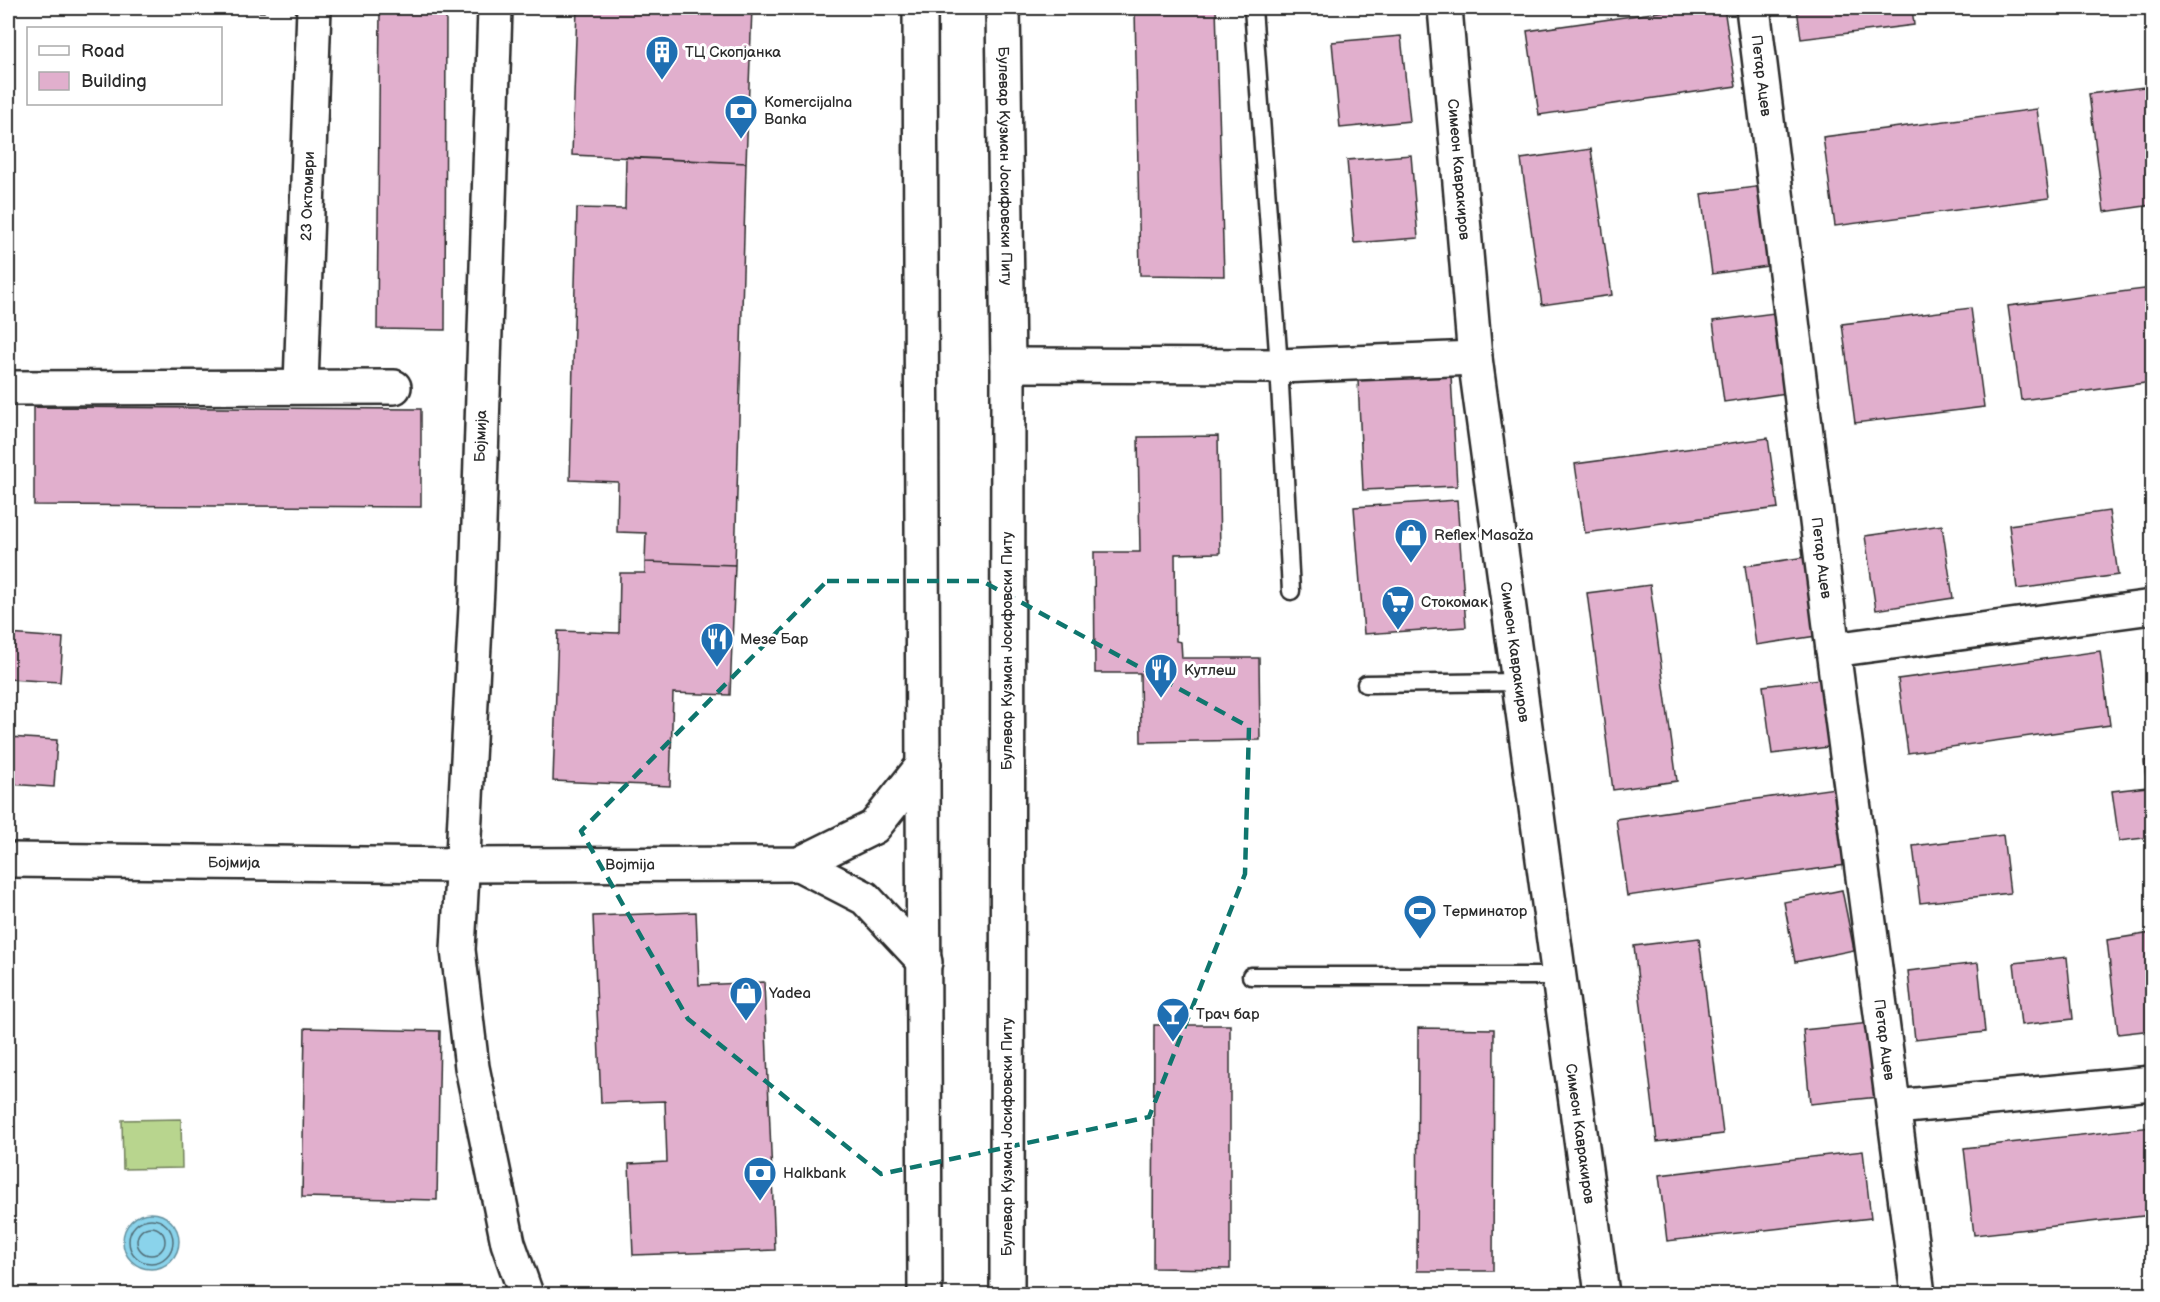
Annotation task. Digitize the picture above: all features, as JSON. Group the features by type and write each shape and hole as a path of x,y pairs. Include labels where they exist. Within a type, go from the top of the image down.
{"street":[{"name":"23 Октомври","path":"301,385 314,8"},
{"name":"Бојмија","path":"495,8 477,588 458,950 471,1067 508,1243 526,1294"},
{"path":"920,8 925,1294"},
{"name":"Булевар Кузман Јосифовски Питу","path":"1003,8 1008,365 1007,1294"},
{"name":"Симеон Кавракиров","path":"1445,8 1475,358 1602,1294"},
{"name":"Петар Ацев","path":"1753,8 1833,650 1918,1294"},
{"path":"1008,365 1279,366 1475,358"},
{"path":"8,388 301,385 394,387"},
{"path":"1833,650 2152,607"},
{"path":"799,864 874,827 924,764"},
{"name":"Бојмија","path":"8,860 463,865"},
{"path":"799,864 865,898 925,963"},
{"name":"Bojmija","path":"463,865 799,864"},
{"path":"1895,1107 2152,1083"}],"lane":[{"path":"1253,8 1279,366 1291,591"},
{"path":"1366,684 1519,682"},
{"path":"1251,976 1559,976"}],"highlighted area":[{"path":"827,581 982,581 1249,727 1245,874 1149,1117 881,1174 688,1019 581,831"}],"green space":[{"path":"181,1119 182,1168 123,1169 122,1120"}],"water":[{"path":"151,1213 162,1215 171,1221 177,1230 179,1241 177,1252 171,1261 162,1267 151,1269 140,1267 131,1261 125,1252 123,1241 125,1230 131,1221 140,1215"}],"building":[{"path":"8,8 264,8 264,12 8,10"},
{"path":"380,8 446,8 445,330 377,329"},
{"name":"ТЦ Скопјанка","path":"577,8 752,8 746,163 572,155"},
{"path":"1135,8 1216,8 1224,276 1140,275"},
{"path":"1687,8 1724,8 1736,86 1539,115 1527,31"},
{"path":"1797,8 1912,8 1914,25 1801,39"},
{"path":"1941,8 1984,8 1942,13"},
{"path":"1401,36 1410,121 1340,128 1332,42"},
{"path":"2152,86 2152,205 2104,212 2089,94"},
{"path":"2037,109 2049,198 1835,226 1823,137"},
{"path":"1591,149 1612,295 1542,305 1521,159"},
{"path":"1411,155 1418,238 1354,243 1347,160"},
{"path":"626,157 746,163 735,565 645,562 646,533 617,532 618,482 570,480 577,208 625,209"},
{"path":"1763,186 1774,265 1712,274 1701,194"},
{"path":"2152,288 2152,382 2021,400 2008,306"},
{"path":"1971,308 1984,407 1855,423 1842,324"},
{"path":"1782,312 1793,392 1724,402 1713,321"},
{"path":"1451,376 1457,486 1363,490 1358,380"},
{"path":"34,407 421,409 421,507 34,505"},
{"path":"1218,436 1220,553 1175,554 1176,641 1181,642 1182,658 1259,658 1260,740 1141,742 1140,673 1095,673 1094,552 1140,552 1138,437"},
{"path":"1768,438 1778,508 1585,533 1575,464"},
{"path":"1457,500 1466,627 1364,634 1354,507"},
{"path":"2152,501 2152,532 2148,502"},
{"path":"2109,511 2118,575 2017,589 2009,525"},
{"path":"1942,525 1953,598 1876,610 1865,536"},
{"path":"1812,556 1823,635 1756,645 1745,566"},
{"path":"645,562 735,565 730,695 673,693 670,786 553,781 558,631 619,633 620,573 645,573"},
{"path":"1650,585 1677,781 1613,790 1587,593"},
{"path":"8,634 63,638 60,682 8,679"},
{"path":"2100,651 2110,725 1908,753 1898,679"},
{"path":"1828,678 1836,746 1772,754 1763,686"},
{"path":"8,737 57,740 54,787 8,784"},
{"path":"2152,760 2152,811 2150,811 2152,837 2119,841 2112,791 2147,787 2144,761"},
{"path":"1835,788 1846,865 1627,896 1616,819"},
{"path":"2003,835 2010,893 1920,903 1913,846"},
{"path":"1842,890 1854,950 1795,962 1784,902"},
{"path":"696,912 699,985 764,982 775,1250 633,1255 629,1164 667,1162 665,1101 601,1103 593,916"},
{"path":"2152,933 2152,1030 2118,1034 2107,940"},
{"path":"1699,938 1723,1134 1657,1142 1634,946"},
{"path":"2067,957 2073,1019 2021,1025 2014,963"},
{"path":"1978,963 1985,1032 1915,1040 1908,971"},
{"path":"1870,1023 1878,1097 1810,1104 1803,1030"},
{"path":"1154,1025 1230,1025 1230,1269 1153,1268"},
{"path":"305,1028 440,1031 437,1200 302,1197"},
{"path":"1418,1028 1494,1029 1493,1271 1417,1271"},
{"path":"2152,1127 2152,1215 1974,1235 1964,1148"},
{"path":"1863,1151 1871,1218 1667,1241 1659,1175"}],"place":[{"name":"ТЦ Скопјанка","path":"662,81"},
{"name":"Komercijalna Banka","path":"741,140"},
{"name":"Reflex Masaža","path":"1411,564"},
{"name":"Стокомак","path":"1398,631"},
{"name":"Мезе Бар","path":"717,668"},
{"name":"Кутлеш","path":"1161,699"},
{"name":"Терминатор","path":"1420,940"},
{"name":"Yadea","path":"746,1022"},
{"name":"Трач бар","path":"1173,1043"},
{"name":"Halkbank","path":"760,1202"}]}
